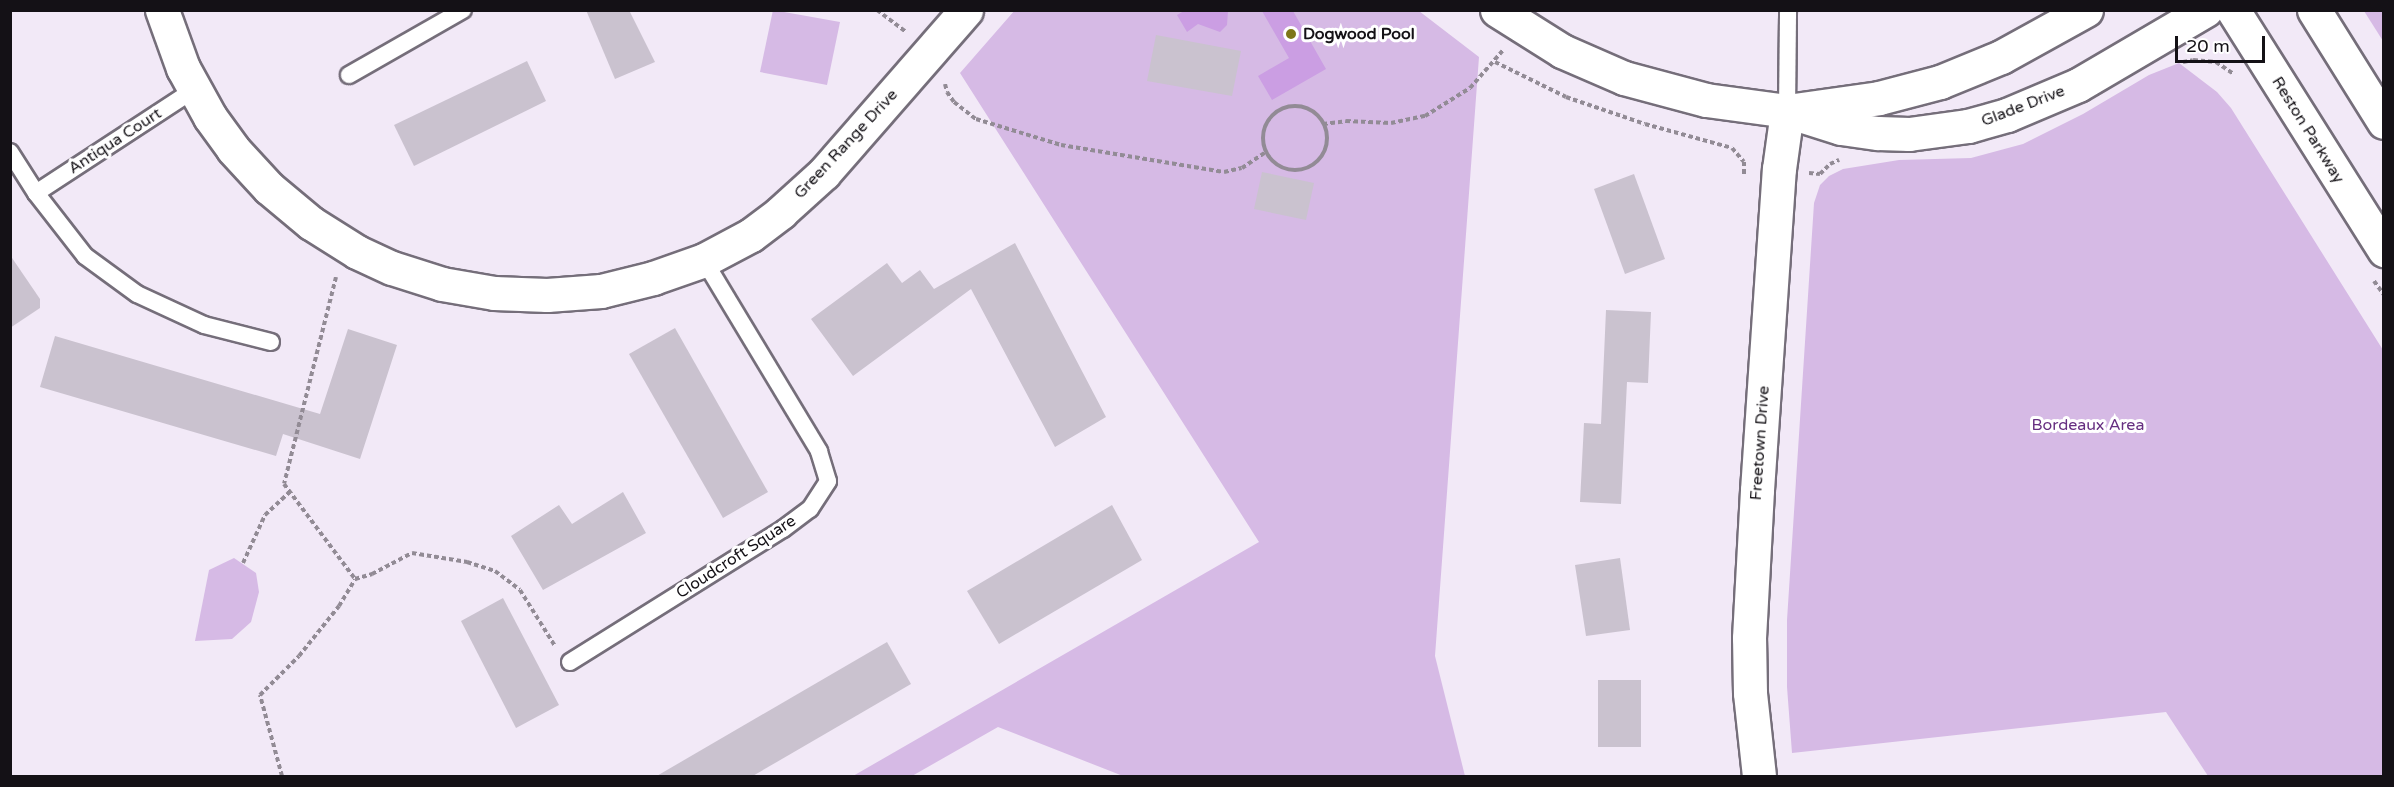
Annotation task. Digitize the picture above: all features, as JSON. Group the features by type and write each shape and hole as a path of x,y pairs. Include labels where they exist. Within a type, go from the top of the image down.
{"street":[{"name":"Green Range Drive","path":"162,10 183,68 210,117 233,149 269,188 311,223 346,245 392,268 442,284 494,293 536,295 601,291 653,278 704,260 751,235 815,181 966,10"},
{"name":"Glade Drive","path":"1787,111 1871,100 1932,84 2001,57 2086,10"},
{"name":"Glade Drive","path":"1509,19 1593,65 1641,84 1706,100 1787,111 1841,128 1878,133 1926,133 2007,116 2078,85 2206,10"},
{"name":"Reston Parkway","path":"2233,10 2384,250"},
{"path":"2314,10 2384,122"},
{"name":"Freetown Drive","path":"1759,777 1750,693 1750,627 1777,204 1787,111"}],"lane":[{"path":"349,75 463,10"},
{"path":"1787,111 1788,10"},
{"name":"Antiqua Court","path":"36,193 195,89"},
{"path":"10,152 36,193 85,256 137,294 204,325 271,342"},
{"name":"Cloudcroft Square","path":"570,662 783,529 810,509 828,481 819,451 704,260"}],"path":[{"path":"877,10 902,28 928,53 943,73 947,92 962,109 976,119 1025,136 1081,149 1224,172 1242,168 1266,152"},
{"path":"1323,124 1346,121 1391,123 1425,116 1456,99 1483,76 1509,19"},
{"path":"2193,60 2216,62"},
{"path":"1290,107 1305,108 1323,124 1325,147 1322,155 1310,166 1293,171 1276,165 1266,152 1263,137 1265,127 1273,115 1281,110 1290,107"},
{"path":"346,245 335,279 284,484 355,579"},
{"path":"243,563 265,515 290,492"},
{"path":"282,777 260,695 299,656 339,606 355,579 372,574 412,553 467,562 495,571 520,590 566,664 570,662"}],"green space":[{"path":"773,10 840,22 827,85 760,72"},
{"path":"1015,10 1419,11 1479,57 1435,656 1465,776 1123,776 998,727 912,776 853,776 1259,542 960,73"},
{"path":"2364,11 2383,11 2383,41"},
{"name":"Bordeaux Area","path":"2179,63 2217,92 2231,108 2383,350 2383,776 2208,776 2166,712 1792,753 1787,687 1787,620 1814,203 1820,185 1829,176 1843,169 1899,160 1971,158 2023,144 2083,114 2149,75"},
{"path":"234,558 256,573 259,592 251,622 232,639 195,641 209,570"}],"shaded area":[{"path":"1184,11 1228,11 1227,25 1220,32 1198,24 1187,32 1177,15"},
{"name":"Dogwood Pool","path":"1262,11 1293,11 1326,69 1272,100 1258,76 1289,58"}],"building":[{"path":"586,10 629,10 655,62 615,79"},
{"path":"1156,35 1241,51 1232,96 1147,81"},
{"path":"527,61 546,101 414,166 394,125"},
{"path":"1262,172 1314,183 1306,220 1254,209"},
{"path":"1634,174 1665,259 1625,274 1594,189"},
{"path":"1015,243 1106,417 1055,447 971,289 853,376 811,319 887,263 902,283 920,270 934,289"},
{"path":"10,255 40,299 40,308 10,328"},
{"path":"1606,310 1651,312 1648,383 1627,382 1621,504 1580,502 1584,423 1601,424"},
{"path":"675,328 768,492 723,518 629,354"},
{"path":"348,329 397,345 360,459 283,434 276,456 40,387 55,336 320,414"},
{"path":"623,492 646,533 543,590 511,536 559,505 572,524"},
{"path":"1112,505 1142,560 999,644 967,591"},
{"path":"1620,558 1630,630 1586,636 1575,565"},
{"path":"503,598 559,705 516,728 461,621"},
{"path":"887,642 911,684 751,777 655,777"},
{"path":"1598,680 1641,680 1641,747 1598,747"}],"place":[{"name":"Dogwood Pool","path":"1291,34"}]}
